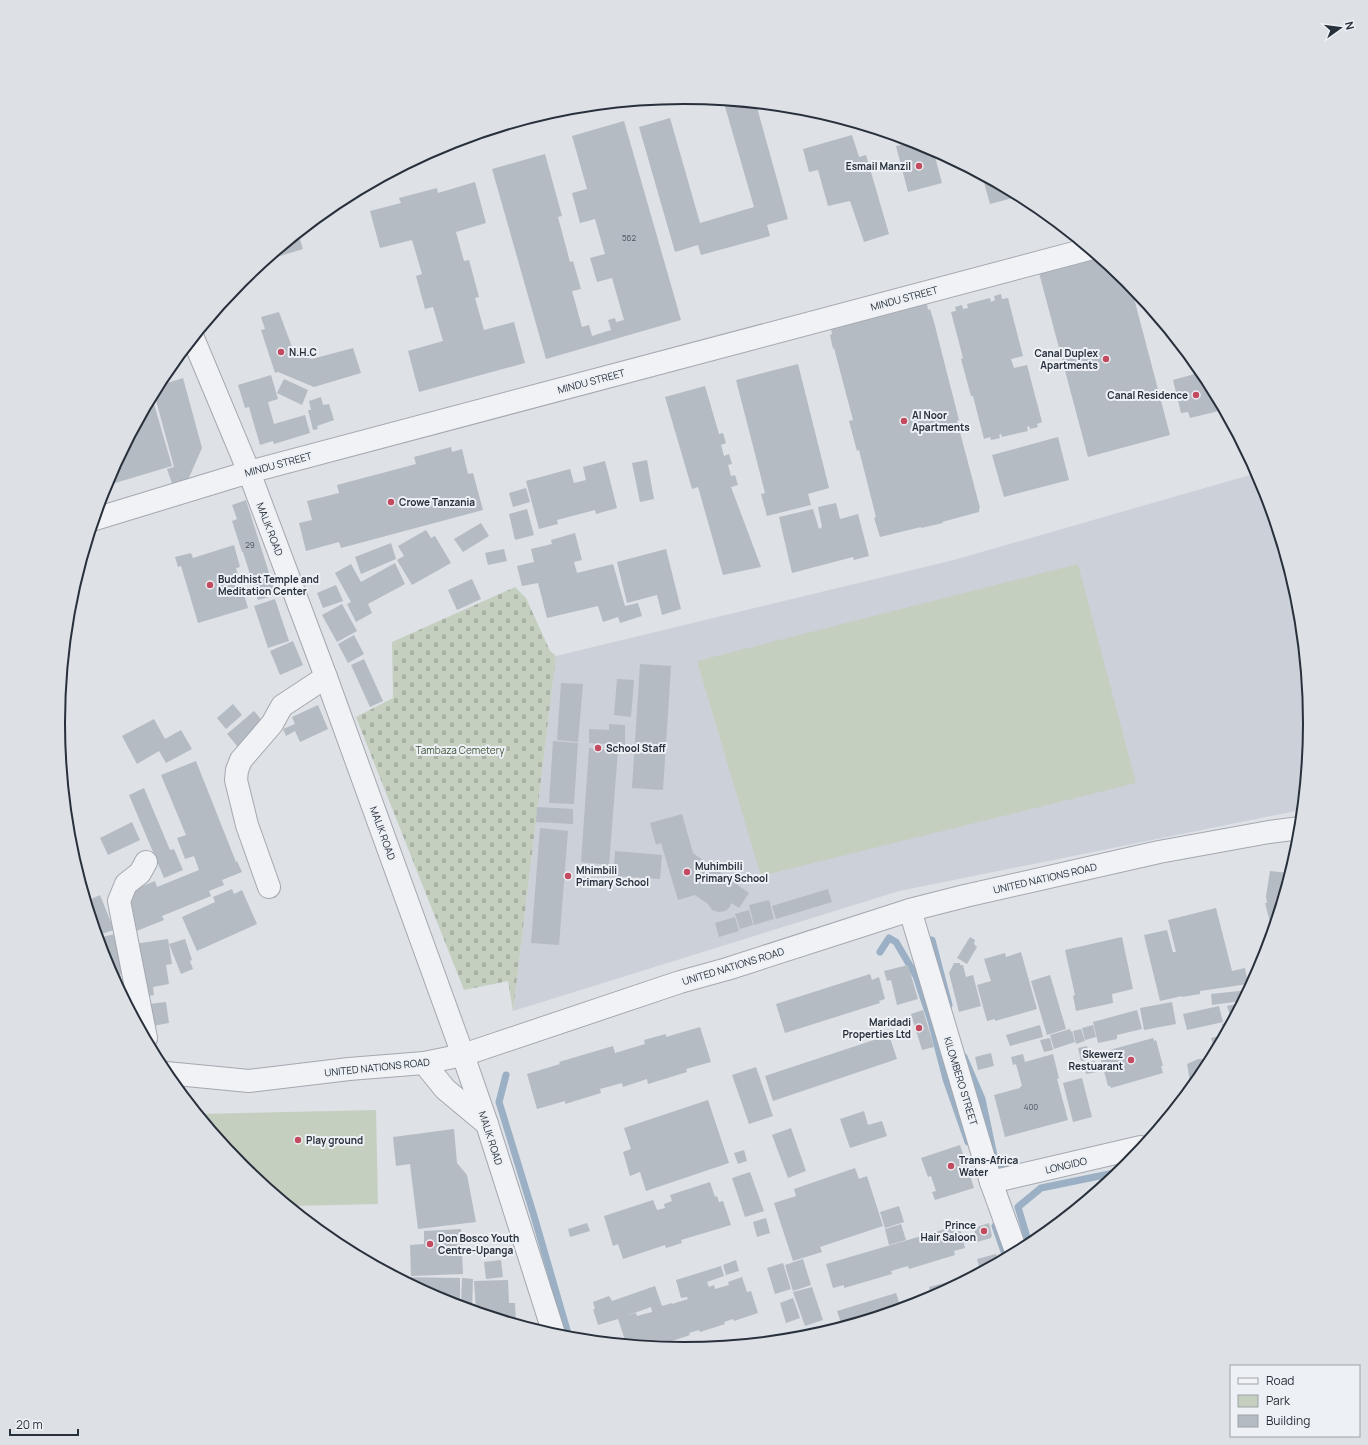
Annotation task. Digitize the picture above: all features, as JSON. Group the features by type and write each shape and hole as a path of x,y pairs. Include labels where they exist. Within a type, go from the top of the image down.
{"street":[{"name":"MINDU STREET","path":"100,517 249,472 1084,250"},
{"name":"MALIK ROAD","path":"195,343 249,472 326,677 487,1124 552,1327"},
{"path":"269,887 247,825 236,780 237,770 241,760 272,724 282,706 326,677"},
{"name":"UNITED NATIONS ROAD","path":"175,1074 249,1080 349,1069 424,1063 463,1055 680,982 727,969 910,910 1159,852 1293,829"},
{"path":"143,1022 118,901 126,884 140,873 146,862"},
{"name":"KILOMBERO STREET","path":"910,910 991,1182 1014,1246"},
{"path":"424,1063 445,1090 487,1124"},
{"name":"LONGIDO","path":"991,1182 1132,1149"}],"shaded area":[{"name":"Muhimbili Primary School","path":"1251,475 1270,524 1282,562 1298,642 1302,682 1303,722 1302,763 1297,811 899,891 513,1011 556,656 954,560"}],"green space":[{"path":"1078,564 1136,783 761,876 697,661"},
{"name":"Tambaza Cemetery","path":"515,587 526,598 550,651 556,656 513,1011 508,981 464,990 356,717 393,698 392,642"},
{"name":"Play ground","path":"376,1110 378,1204 297,1206 246,1160 205,1114"}],"building":[{"path":"725,105 757,108 788,219 767,225 770,236 701,255 698,245 675,252 639,127 670,118 700,223 754,207"},
{"path":"624,121 681,320 546,359 492,169 545,154 562,216 558,217 570,262 573,261 581,289 572,291 582,327 589,325 592,336 611,330 608,320 615,318 616,322 624,320 612,278 597,282 590,258 605,254 595,219 580,223 572,193 587,189 572,136"},
{"path":"852,135 859,157 866,155 889,234 864,242 850,201 828,206 818,170 809,172 803,149"},
{"name":"Esmail Manzil","path":"904,144 935,157 942,183 908,192 896,146"},
{"path":"984,180 1013,198 990,204"},
{"path":"475,182 486,223 456,232 464,261 469,260 479,297 475,298 484,330 514,322 525,363 419,392 408,351 443,341 433,307 425,309 416,276 422,274 412,240 380,248 370,211 401,203 399,198 437,188 438,193"},
{"path":"299,237 303,249 276,257"},
{"name":"Canal Duplex Apartments","path":"1090,255 1134,298 1170,435 1088,457 1038,269"},
{"path":"1001,294 1002,299 1008,298 1023,356 1011,359 1014,368 1027,365 1042,422 1037,424 1038,427 1030,429 1029,426 1027,427 1028,431 1002,437 1001,434 999,435 1000,438 991,440 990,437 984,439 973,396 971,396 961,359 963,358 951,312 956,311 955,307 962,305 963,309 968,308 967,304 990,298 991,302 995,300 994,296"},
{"name":"Al Noor Apartments","path":"927,304 928,310 930,309 934,322 959,420 957,421 980,508 979,512 942,522 943,523 880,537 874,518 876,517 859,450 857,451 849,421 853,420 834,348 833,349 830,335 832,334 831,329"},
{"name":"N.H.C","path":"279,312 295,355 312,359 353,348 361,373 314,387 278,372 275,373 261,330 265,329 261,317"},
{"path":"798,364 829,488 808,494 811,505 767,516 761,494 765,493 736,380"},
{"name":"Canal Residence","path":"1195,374 1219,411 1190,418 1188,412 1181,413 1173,380"},
{"path":"271,375 278,399 268,402 274,424 305,415 310,433 274,444 273,441 260,445 249,407 245,408 238,385"},
{"path":"183,378 202,448 187,482 173,486 167,469 174,467 156,400 166,383"},
{"path":"284,379 308,390 302,405 277,393"},
{"path":"705,386 719,434 723,433 726,443 721,445 724,456 729,454 732,464 728,465 731,476 735,475 738,485 731,487 761,567 723,575 698,487 692,489 665,397"},
{"path":"321,397 323,405 329,404 334,420 317,426 318,429 313,430 308,410 311,410 309,401"},
{"path":"154,403 172,466 113,484 129,449"},
{"path":"1058,437 1069,480 1004,497 992,455"},
{"path":"451,447 452,452 462,449 468,474 473,473 483,510 341,548 339,542 306,551 299,523 312,520 307,501 339,493 337,485 416,464 414,457"},
{"path":"647,460 654,499 640,502 632,463"},
{"path":"605,461 617,508 596,514 595,510 557,520 558,524 539,529 526,481 570,469 574,483 586,480 583,467"},
{"path":"526,488 530,502 513,507 509,493"},
{"path":"246,500 276,595 258,600 232,521 237,519 232,505"},
{"path":"836,503 840,519 858,514 869,556 854,560 853,557 792,573 779,517 813,509 819,529 822,527 818,507"},
{"path":"527,509 534,535 515,540 509,514"},
{"path":"481,523 489,536 463,552 454,539"},
{"path":"426,530 431,538 435,536 451,563 412,585 397,560 404,556 398,546"},
{"path":"575,533 582,560 574,562 577,573 613,564 625,606 638,603 642,616 620,623 618,617 603,622 598,606 547,618 538,583 522,586 517,566 534,562 531,549 552,544 551,540"},
{"path":"391,543 396,559 361,574 355,557"},
{"path":"234,545 240,567 236,568 248,608 198,623 181,566 178,567 175,557 191,553 193,558"},
{"path":"504,549 507,561 488,565 485,553"},
{"path":"666,549 681,609 662,615 657,595 627,603 617,562"},
{"path":"395,563 405,584 368,604 372,613 356,622 347,604 351,602 335,573 351,564 361,582"},
{"path":"472,579 481,599 457,610 448,590"},
{"path":"336,585 343,601 323,608 317,593"},
{"path":"275,599 289,641 268,648 254,606"},
{"path":"342,604 357,631 337,642 322,615"},
{"path":"354,635 364,654 348,663 338,644"},
{"path":"293,641 303,665 280,675 270,651"},
{"path":"364,659 383,701 370,707 351,665"},
{"path":"640,664 671,666 663,790 632,788"},
{"path":"617,679 634,680 631,717 614,715"},
{"path":"561,683 583,684 578,742 557,740"},
{"path":"233,704 242,715 226,729 217,718"},
{"path":"318,705 328,729 300,742 295,731 286,736 283,729 295,724 292,717"},
{"path":"254,711 265,724 238,747 227,734"},
{"path":"154,719 165,739 181,730 192,749 166,763 159,751 137,764 122,736"},
{"path":"609,724 625,725 625,748 608,747 608,744 589,743 589,729 609,730"},
{"path":"553,741 578,743 574,804 549,803"},
{"path":"589,748 618,750 609,865 581,862"},
{"path":"196,761 236,862 237,861 242,872 222,880 224,885 209,891 211,896 162,916 164,920 134,932 128,892 155,881 157,887 199,870 194,856 185,859 177,838 186,835 161,775"},
{"path":"144,788 170,850 174,849 183,870 164,878 129,795"},
{"path":"537,807 573,809 573,824 536,822"},
{"path":"682,814 693,853 749,893 739,908 731,903 730,907 725,911 719,912 712,910 708,904 695,895 678,900 661,843 656,845 650,823"},
{"path":"132,822 140,840 108,855 100,838"},
{"path":"540,828 568,831 559,945 531,943"},
{"path":"615,851 662,855 660,879 613,876"},
{"path":"1270,871 1284,873 1270,922 1265,903 1267,903 1266,896"},
{"path":"232,889 234,894 242,890 257,924 197,951 182,917 215,902 213,897"},
{"path":"828,889 832,902 776,919 772,906"},
{"path":"100,895 114,930 103,934 91,899"},
{"path":"769,900 774,919 754,925 749,905"},
{"path":"1216,908 1232,971 1245,968 1247,979 1244,985 1200,991 1200,994 1160,1001 1144,935 1167,930 1175,960 1173,952 1176,952 1168,920"},
{"path":"749,910 753,925 740,929 735,914"},
{"path":"735,917 739,931 719,937 715,923"},
{"path":"115,934 130,972 120,974 121,980 112,959 104,937"},
{"path":"970,937 975,940 974,944 977,947 967,964 957,958"},
{"path":"1122,937 1133,989 1112,994 1113,1003 1076,1011 1073,996 1075,995 1065,950"},
{"path":"168,939 172,964 166,965 169,984 153,987 154,995 143,997 134,944"},
{"path":"185,939 192,960 190,961 193,969 181,974 169,944"},
{"path":"1021,952 1037,1009 995,1021 995,1019 987,1021 977,985 991,981 984,959 1005,953 1006,957"},
{"path":"954,963 960,963 960,965 963,965 966,977 973,975 981,1006 959,1012 949,973"},
{"path":"908,965 918,999 897,1005 891,980 887,981 884,971"},
{"path":"870,974 872,980 879,977 885,999 879,1001 880,1003 785,1033 776,1004"},
{"path":"1050,975 1066,1029 1047,1035 1031,981"},
{"path":"1241,991 1236,1002 1212,1005 1211,994"},
{"path":"166,1002 169,1023 152,1026 148,1004"},
{"path":"1172,1002 1176,1024 1144,1030 1140,1008"},
{"path":"1235,1004 1230,1014 1227,1006"},
{"path":"1219,1006 1223,1022 1187,1030 1183,1014"},
{"path":"923,1010 934,1047 922,1050 911,1014"},
{"path":"1137,1010 1142,1029 1117,1035 1117,1039 1098,1043 1093,1022"},
{"path":"1040,1025 1043,1037 1010,1046 1006,1035"},
{"path":"1093,1025 1096,1037 1085,1040 1082,1028"},
{"path":"700,1027 711,1062 686,1069 687,1072 648,1084 647,1079 623,1087 622,1083 600,1089 601,1093 565,1104 565,1101 537,1109 527,1074 560,1064 559,1062 613,1046 615,1053 645,1044 644,1040 666,1034 666,1037"},
{"path":"1070,1029 1075,1042 1054,1049 1050,1035"},
{"path":"1081,1029 1085,1041 1076,1044 1073,1031"},
{"path":"889,1035 897,1059 773,1101 765,1076"},
{"path":"1217,1037 1213,1044 1211,1038"},
{"path":"1050,1038 1053,1050 1044,1052 1040,1040"},
{"name":"Skewerz Restuarant","path":"1153,1038 1154,1041 1156,1040 1163,1066 1161,1066 1163,1073 1111,1088 1108,1086 1099,1053"},
{"path":"1087,1046 1090,1059 1081,1061 1078,1048"},
{"path":"991,1053 994,1066 978,1070 975,1057"},
{"path":"1023,1054 1025,1062 1053,1054 1059,1078 1057,1079 1068,1120 1005,1137 994,1095 1020,1088 1022,1086 1016,1064 1013,1065 1011,1057"},
{"path":"1198,1059 1203,1059 1190,1079 1187,1064"},
{"path":"1095,1061 1097,1072 1086,1074 1084,1063"},
{"path":"756,1067 773,1116 749,1124 732,1075"},
{"path":"1082,1078 1092,1117 1073,1122 1063,1083"},
{"path":"708,1100 729,1163 646,1191 640,1172 630,1176 623,1152 631,1149 624,1128"},
{"path":"864,1111 868,1125 882,1121 887,1136 850,1148 840,1119"},
{"path":"791,1128 806,1171 788,1178 772,1135"},
{"path":"454,1129 457,1163 467,1175 476,1222 418,1229 410,1164 396,1166 393,1137"},
{"path":"960,1145 974,1188 935,1200 932,1192 936,1191 931,1176 928,1177 921,1158"},
{"path":"744,1150 747,1161 738,1164 734,1153"},
{"path":"855,1168 859,1179 867,1176 883,1226 820,1247 822,1252 793,1261 774,1203 796,1196 794,1189"},
{"path":"750,1172 764,1211 745,1217 732,1178"},
{"path":"710,1182 715,1197 717,1196 719,1202 723,1201 731,1225 681,1240 682,1243 666,1248 665,1245 623,1259 618,1244 613,1246 604,1216 653,1200 657,1210 665,1208 664,1204 672,1201 670,1195"},
{"path":"899,1206 904,1222 885,1228 880,1212"},
{"path":"766,1218 770,1233 757,1237 753,1222"},
{"path":"587,1223 590,1231 570,1237 568,1229"},
{"path":"989,1223 992,1236 991,1238 977,1242 974,1228"},
{"path":"901,1224 906,1240 889,1245 885,1229"},
{"path":"959,1225 965,1248 954,1251 955,1255 909,1269 908,1266 891,1271 892,1274 844,1288 844,1285 833,1288 826,1264"},
{"path":"461,1229 463,1274 411,1276 410,1245 424,1244 424,1231"},
{"path":"996,1254 997,1257 979,1267 977,1259"},
{"path":"803,1259 811,1285 793,1291 785,1265"},
{"path":"501,1260 503,1277 486,1279 484,1262"},
{"path":"736,1260 739,1271 726,1275 723,1265"},
{"path":"783,1263 791,1289 775,1294 767,1268"},
{"path":"721,1266 724,1276 707,1282 709,1287 714,1285 715,1289 729,1285 728,1282 742,1277 747,1292 751,1291 758,1313 734,1321 733,1319 724,1322 725,1324 700,1332 699,1330 689,1333 690,1335 671,1341 624,1338 618,1319 598,1325 593,1309 595,1309 593,1302 609,1296 612,1301 655,1286 662,1306 688,1299 687,1297 681,1298 676,1280","holes":["651,1307 652,1312 637,1316 636,1313 626,1316"]},
{"path":"408,1277 460,1278 460,1299"},
{"path":"462,1278 473,1279 472,1304 461,1300"},
{"path":"508,1280 509,1303 515,1303 516,1318 476,1305 474,1281"},
{"path":"950,1281 930,1290 929,1287"},
{"path":"812,1287 823,1320 805,1326 793,1292"},
{"path":"896,1293 899,1303 883,1309 840,1321 837,1311"},
{"path":"793,1298 800,1318 786,1323 780,1303"}],"waterway":[{"path":"880,952 889,938 896,942 916,976 931,1021 946,1079 968,1142"},
{"path":"932,940 949,1005"},
{"path":"964,1057 982,1099 996,1165 1014,1170"},
{"path":"506,1075 499,1102 567,1331"},
{"path":"1027,1238 1018,1207 1041,1188 1106,1175"},
{"path":"995,1226 1004,1252"}],"place":[{"name":"Esmail Manzil","path":"919,166"},
{"name":"N.H.C","path":"281,352"},
{"name":"Canal Duplex Apartments","path":"1106,359"},
{"name":"Canal Residence","path":"1196,395"},
{"name":"Al Noor Apartments","path":"904,421"},
{"name":"Crowe Tanzania","path":"391,502"},
{"name":"Buddhist Temple and Meditation Center","path":"210,585"},
{"name":"School Staff","path":"598,748"},
{"name":"Muhimbili Primary School","path":"687,872"},
{"name":"Mhimbili Primary School","path":"568,876"},
{"name":"Maridadi Properties Ltd","path":"919,1028"},
{"name":"Skewerz Restuarant","path":"1131,1060"},
{"name":"Play ground","path":"298,1140"},
{"name":"Trans-Africa Water","path":"951,1166"},
{"name":"Prince Hair Saloon","path":"984,1231"},
{"name":"Don Bosco Youth Centre-Upanga","path":"430,1244"}]}
